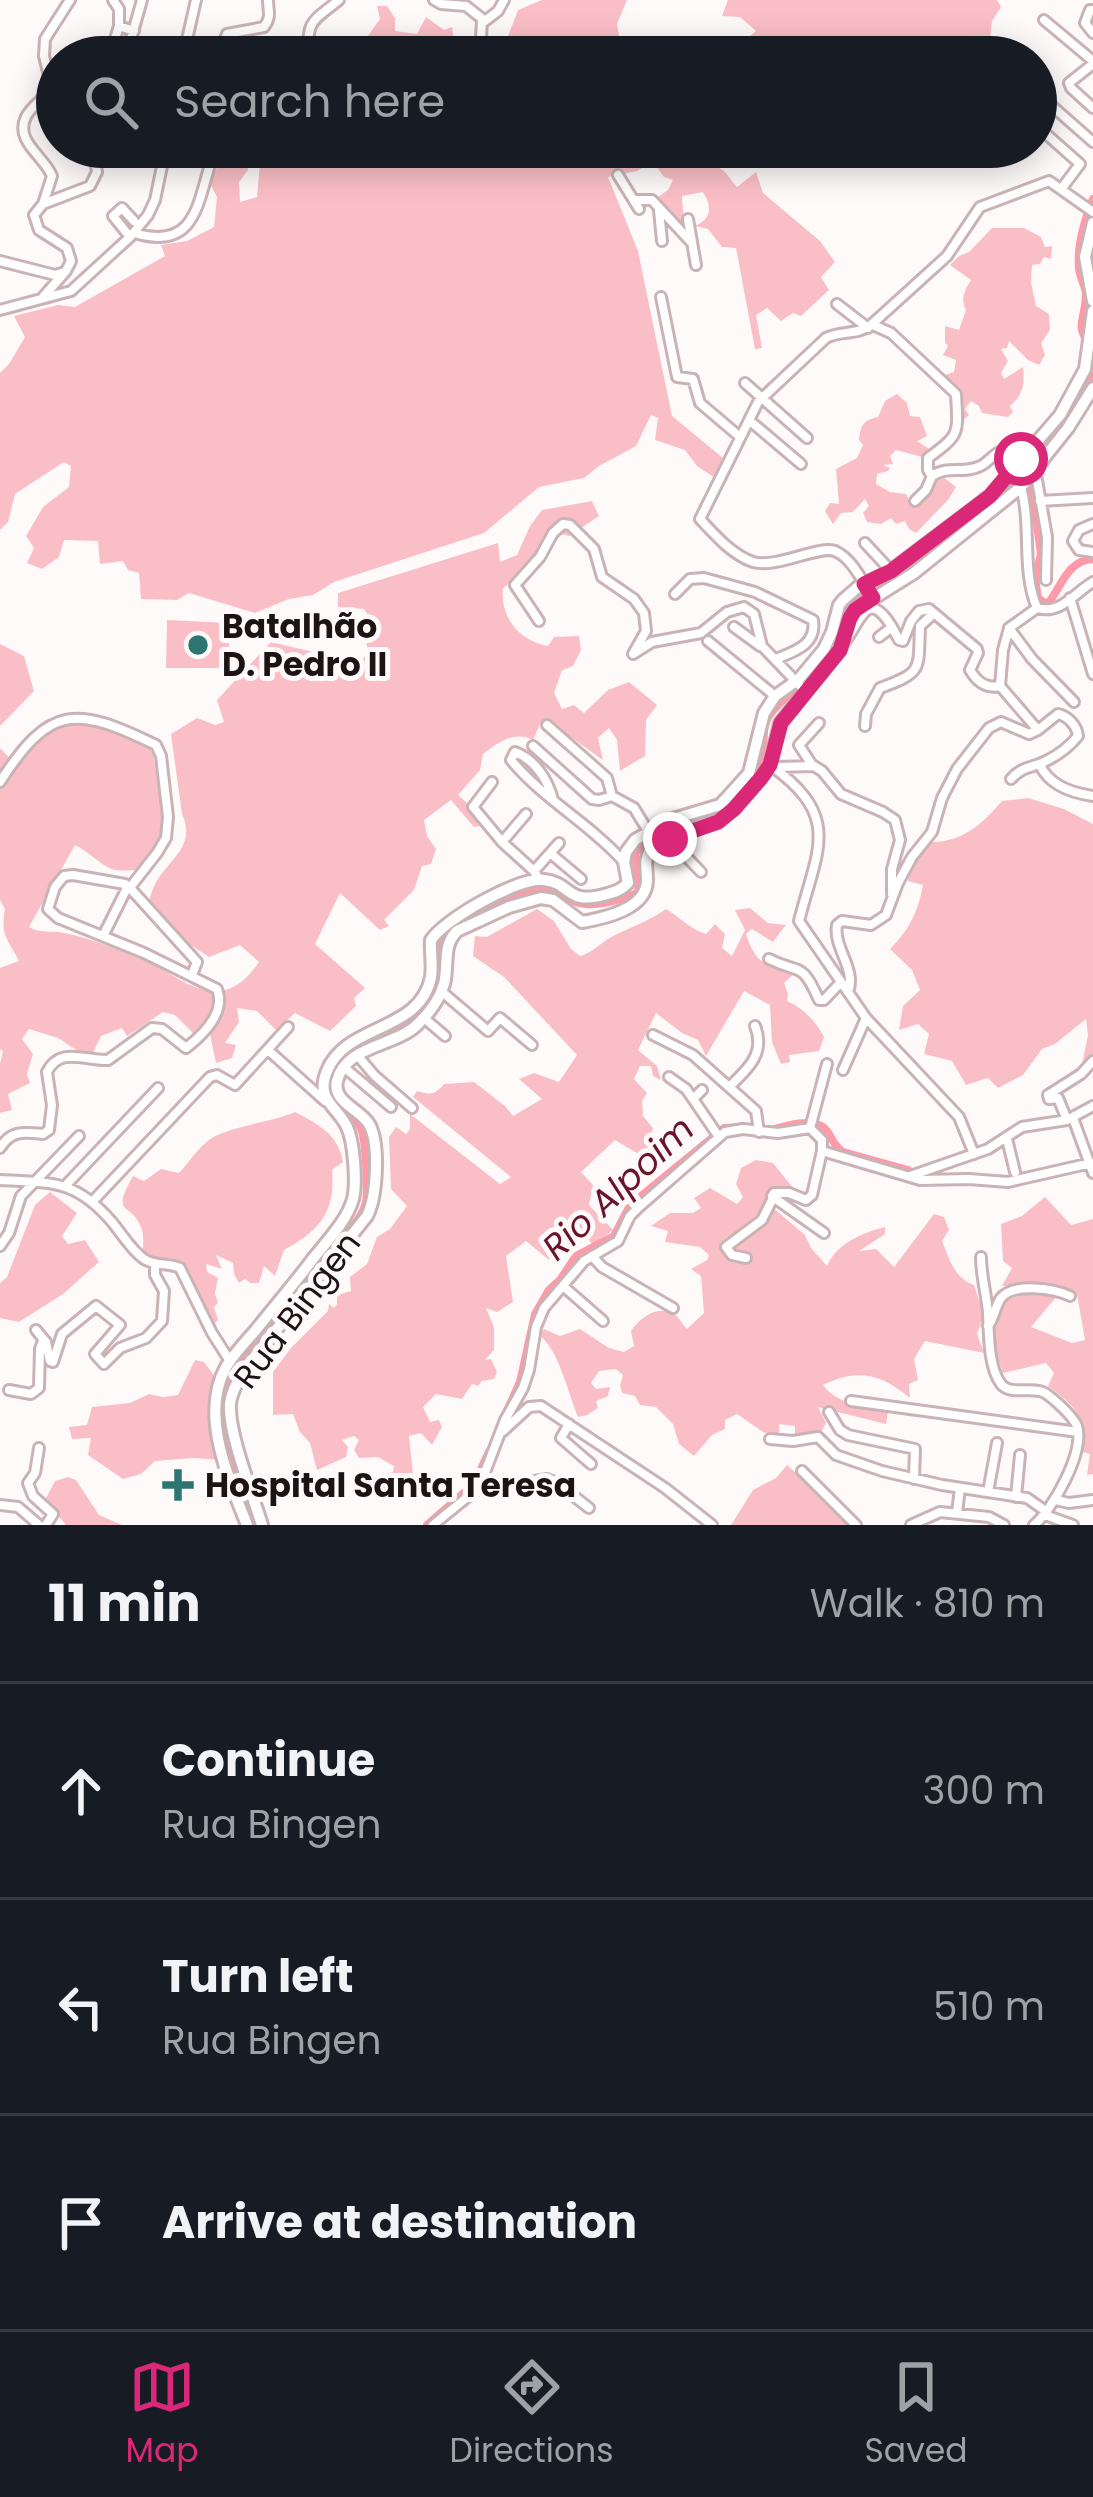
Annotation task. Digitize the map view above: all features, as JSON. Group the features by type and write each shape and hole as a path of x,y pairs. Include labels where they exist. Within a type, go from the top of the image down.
{"main road":[{"path":"1090,212 1085,257 1093,301"},
{"path":"326,1102 325,1078 338,1054 355,1040 404,1017 422,996 431,979 431,940 437,931 536,875 584,899 622,890 628,879 624,862 631,844 688,813 720,805 752,768 761,721 775,697 796,682 829,641 838,605 864,584 891,571 998,488 1024,478 1075,391 1088,356 1092,319"},
{"path":"345,1068 357,1055 409,1032 424,1018 441,992 452,934 533,899 553,900 582,922 640,901 646,890 646,854 657,844 734,809 770,765 781,723 844,644 850,618 862,603 914,573 977,524 1068,428 1093,388"},
{"path":"967,513 977,524"},
{"path":"553,900 562,888"},
{"name":"Rua Bingen","path":"247,1525 230,1483 216,1422 217,1393 230,1361 350,1207 354,1190 350,1134 337,1086 345,1068"},
{"name":"Rua Bingen","path":"262,1525 230,1405 245,1369 334,1261 373,1206 376,1193 372,1129 363,1117 326,1102"}],"street":[{"path":"47,36 70,0"},
{"path":"113,0 119,9 116,36"},
{"path":"133,36 142,0"},
{"path":"188,36 196,0"},
{"path":"226,36 264,26 270,11 268,0"},
{"path":"309,36 314,19 339,0"},
{"path":"434,0 466,6 482,20"},
{"path":"482,20 493,17 504,0"},
{"path":"1093,10 1085,23 1093,33"},
{"path":"481,36 482,20"},
{"path":"1044,20 1093,63 1070,83 1092,107"},
{"path":"119,26 134,31"},
{"path":"36,105 24,124 28,144 36,153"},
{"path":"1057,110 1093,142"},
{"path":"1057,144 1080,164 1062,188"},
{"path":"42,298 71,261 67,248 41,233 34,222 52,176 49,168"},
{"path":"43,204 90,186 96,168"},
{"path":"0,310 62,295 78,286 132,235 155,200 162,168"},
{"path":"134,220 122,208 113,216 132,235 159,239 185,229 209,168"},
{"path":"618,175 637,205 649,199 691,242"},
{"path":"873,598 844,557 831,548 758,563 730,547 700,519 748,421 762,397 826,338 870,326 947,256 980,207 1046,181 1090,212"},
{"path":"658,209 662,241"},
{"path":"688,219 696,265"},
{"path":"0,261 55,275 66,272"},
{"path":"661,297 676,376 693,379 700,403 740,437"},
{"path":"836,304 870,326 892,333 956,394 957,431 928,458 932,476"},
{"path":"745,382 807,438"},
{"path":"748,421 801,464"},
{"path":"915,501 932,476 946,469 976,468 1010,451 1040,501 1047,537 1046,580"},
{"path":"1024,478 1031,592 1037,608"},
{"path":"1040,501 1093,498"},
{"path":"539,621 515,585 563,524 570,525 594,549 602,578 634,599 644,613 646,631 634,654 652,642 701,633 738,607 754,614 762,646"},
{"path":"1093,524 1082,527 1073,541 1079,550 1093,552"},
{"path":"865,543 891,571"},
{"path":"674,594 691,578 704,578 755,592 813,620 815,628 806,646 776,659"},
{"path":"1038,730 1000,686 1009,628 1037,608 1054,610 1093,581"},
{"path":"1070,598 1093,673"},
{"path":"844,644 856,619 868,610 882,611 902,642 911,621 928,609 979,651 970,670 977,680 987,687 1000,686"},
{"path":"865,726 880,688 915,670 920,626 933,614"},
{"path":"734,627 762,646 806,692"},
{"path":"879,637 892,627"},
{"path":"1009,628 1074,702"},
{"path":"708,640 775,697"},
{"path":"848,993 851,978 836,927 842,921 876,923 886,915 913,857 932,832 941,798 975,744 997,723 1030,734 1058,714 1068,718 1078,733 1071,744 1011,779"},
{"path":"0,782 41,731 61,720 86,718 156,745 167,830 163,845 129,885 103,936"},
{"path":"819,723 799,745 813,766 841,794 895,820 900,840 890,881 892,896"},
{"path":"547,725 599,770 610,783 612,796"},
{"path":"533,746 592,799 612,796 634,808 648,831"},
{"path":"553,800 547,780 519,752 511,756 540,791 584,823 624,862"},
{"path":"770,765 813,766"},
{"path":"770,765 800,790 821,839 800,921 866,1018 959,1118 974,1154"},
{"path":"1040,765 1068,790 1093,796"},
{"path":"492,782 472,807 536,875 559,842"},
{"path":"502,842 526,814"},
{"path":"670,839 701,872"},
{"path":"550,853 580,879"},
{"path":"0,1148 18,1132 49,1130 52,1105 46,1072 53,1061 67,1056 108,1060 152,1028 162,1029 184,1048 217,1014 221,999 217,988 192,975 50,913 48,905 60,880 69,875 129,885 197,962 192,975"},
{"path":"769,959 804,973 819,1000 841,982"},
{"path":"441,992 488,1030 500,1018 532,1045"},
{"path":"424,1018 446,1036"},
{"path":"843,1070 866,1018"},
{"path":"729,1087 758,1051 755,1026"},
{"path":"92,1202 210,1077 217,1075 235,1085 288,1028"},
{"path":"653,1035 693,1055 757,1111 759,1129"},
{"path":"268,1050 326,1102"},
{"path":"357,1055 412,1108"},
{"path":"822,1151 920,1180 1007,1182 1092,1168 1058,1098 1047,1098 1093,1061"},
{"path":"811,1128 827,1064"},
{"path":"345,1068 391,1107"},
{"path":"669,1077 686,1089 716,1134"},
{"path":"66,1185 158,1088"},
{"path":"693,1100 702,1090"},
{"path":"908,1176 974,1154 1030,1124 1070,1119 1093,1106"},
{"path":"433,1525 476,1490 529,1370 539,1317 584,1261 617,1241 632,1214 716,1134 811,1128"},
{"path":"746,1258 732,1255 726,1247 762,1220 773,1194 806,1200 812,1195 822,1140 811,1128"},
{"path":"0,1246 17,1204 79,1136"},
{"path":"1007,1139 1015,1172"},
{"path":"0,1180 66,1185 92,1202 136,1252 155,1265 172,1264 184,1272 230,1361"},
{"path":"773,1198 824,1233"},
{"path":"592,1256 602,1267 673,1308"},
{"path":"981,1257 987,1340 1004,1388 1042,1391 1074,1420 1078,1432 1056,1500 1034,1525"},
{"path":"36,1330 53,1362 62,1334 93,1306 121,1326 95,1354 103,1364 120,1348 146,1338 162,1321 164,1292 155,1265"},
{"path":"563,1286 604,1321"},
{"path":"987,1327 999,1300 1009,1292 1038,1288 1070,1296"},
{"path":"9,1390 36,1392 44,1341"},
{"path":"851,1402 1078,1432"},
{"path":"499,1435 521,1412 535,1406 547,1409 712,1525"},
{"path":"829,1412 848,1435 915,1449 914,1479"},
{"path":"569,1424 561,1438 591,1464"},
{"path":"770,1439 818,1437 836,1455 914,1479 1036,1502 1046,1514 1073,1525"},
{"path":"988,1492 997,1443"},
{"path":"0,1505 18,1507 43,1525 53,1514 33,1496 28,1483 35,1473 39,1448"},
{"path":"1016,1497 1021,1455"},
{"path":"802,1471 856,1525"},
{"path":"476,1490 548,1479 590,1508"},
{"path":"956,1513 960,1488"},
{"path":"1056,1500 1093,1500"},
{"path":"911,1525 933,1513 989,1517 1004,1525"}],"shaded area":[{"path":"542,0 627,0 617,24 619,36 508,36 518,10"},
{"path":"728,0 997,0 1001,7 992,21 990,36 750,36 756,31 740,17 722,16"},
{"path":"377,6 387,6 395,18 395,31 417,34 426,17 444,30 452,27 454,36 368,36 380,19"},
{"path":"217,168 248,168 239,182 240,202 257,197 260,168 642,168 608,177 638,251 672,416 723,458 715,478 685,450 655,440 658,418 651,415 636,446 584,478 539,487 484,533 255,613 189,593 177,600 141,599 139,573 128,570 123,561 100,564 98,541 64,540 59,557 42,569 27,563 34,548 26,536 43,507 69,487 71,466 64,462 15,494 8,522 0,530 0,373 25,337 14,316 58,305 75,307 165,256 161,245 187,241 214,227 217,197 210,183"},
{"path":"657,168 719,168 737,187 756,172 763,193 820,241 835,262 821,277 829,290 801,316 793,313 781,321 767,308 756,315 762,348 755,349 736,248 722,247 708,229 695,226 709,212 703,192 682,196 684,226 658,197 673,180"},
{"path":"992,228 1024,228 1041,237 1045,247 1052,246 1051,259 1044,257 1040,264 1032,265 1031,283 1036,306 1049,314 1050,330 1041,343 1045,355 1039,365 1009,341 1001,349 1008,361 1001,373 1004,379 1023,367 1022,389 1010,406 1013,412 1008,417 982,413 971,401 965,409 969,415 962,421 960,390 945,375 954,372 956,360 943,355 948,346 945,326 959,330 971,280 950,265"},
{"path":"897,394 907,403 910,416 920,417 927,436 917,441 931,450 926,458 896,450 890,456 893,464 883,465 890,468 877,474 876,484 906,494 915,503 942,476 956,487 916,533 905,521 867,522 865,499 853,512 841,513 833,524 825,511 830,503 839,504 836,469 857,458 864,424 878,417 885,401"},
{"path":"592,501 599,516 569,536 557,533 525,571 503,588 505,609 514,626 538,643 548,646 554,637 579,636 581,650 573,666 562,670 554,693 562,709 574,705 584,713 608,690 629,682 657,705 646,720 645,756 620,771 617,740 609,728 598,738 603,760 558,728 541,722 533,740 513,737 483,754 480,770 458,795 481,826 474,827 451,800 424,820 436,849 431,864 422,866 414,890 384,920 389,926 380,930 340,893 315,944 365,988 354,998 356,1006 330,1031 295,1013 276,1030 257,1011 237,1008 239,1022 225,1043 236,1045 232,1058 216,1063 210,1034 195,1035 175,1015 163,1012 127,1036 122,1028 101,1036 90,1059 58,1038 29,1029 22,1039 33,1054 27,1074 30,1083 8,1094 12,1110 0,1113 0,968 19,961 6,937 0,900 0,748 17,766 33,742 62,722 81,720 145,743 153,753 164,821 162,844 143,860 140,870 109,868 75,845 29,927 106,945 197,988 228,989 259,962 240,945 209,957 175,935 148,904 156,882 185,841 171,734 197,718 215,725 224,722 217,700 271,642 360,663 368,651 362,623 369,617 364,609 338,607 338,593 498,543 500,562 517,555 542,510"},
{"name":"Batalhão D. Pedro II","path":"167,620 230,623 228,668 166,668"},
{"path":"0,644 24,656 34,691 0,726"},
{"path":"1028,798 1093,824 1093,1064 1082,1065 1086,1019 1042,1049 1023,1075 998,1088 988,1078 966,1085 952,1061 924,1054 929,1034 918,1024 899,1030 903,1006 920,990 912,970 890,949 918,904 923,885 908,881 924,850 933,842 972,830 1002,801"},
{"path":"750,908 768,923 786,925 773,942 752,929 746,934 763,962 795,973 784,983 787,1001 804,1011 821,1031 819,1051 789,1055 790,1062 781,1064 772,1042 770,1005 744,991 706,1056 698,1040 656,1013 638,1050 657,1066 661,1080 653,1076 651,1066 640,1066 634,1079 647,1093 643,1116 653,1128 651,1137 662,1146 647,1159 615,1140 581,1172 593,1185 589,1205 613,1230 593,1246 573,1223 549,1260 526,1241 506,1256 513,1302 497,1312 486,1308 494,1327 494,1350 485,1360 491,1359 497,1372 494,1379 472,1384 462,1399 436,1394 423,1407 430,1422 439,1420 442,1427 432,1445 421,1433 409,1436 414,1484 398,1493 366,1498 374,1481 393,1472 394,1466 378,1457 359,1458 354,1450 359,1440 354,1436 342,1440 348,1447 346,1457 317,1470 310,1443 293,1414 273,1415 273,1372 328,1311 329,1304 334,1308 337,1295 351,1291 350,1277 367,1264 377,1237 390,1229 407,1206 391,1189 389,1137 396,1127 406,1134 410,1114 500,1184 511,1177 413,1097 417,1091 432,1093 444,1084 474,1082 513,1116 542,1099 519,1079 534,1073 559,1082 577,1055 504,977 473,956 475,936 487,937 537,909 554,921 580,956 666,909 706,934 715,924 725,934 722,948 732,956 745,930 735,910"},
{"path":"295,1112 326,1131 341,1153 343,1162 332,1170 328,1209 316,1227 284,1250 275,1276 264,1266 259,1283 245,1279 239,1283 233,1263 216,1255 222,1269 206,1264 207,1272 218,1278 214,1307 218,1320 213,1325 187,1271 173,1259 156,1260 143,1252 142,1230 123,1204 126,1189 133,1176 144,1181 161,1169 179,1173 212,1138"},
{"path":"756,1160 773,1163 797,1193 779,1187 765,1201 805,1235 827,1266 851,1240 885,1227 885,1234 859,1251 876,1249 894,1267 934,1214 944,1217 949,1230 942,1241 947,1254 957,1272 974,1285 984,1316 977,1334 984,1353 925,1341 914,1359 918,1380 909,1384 910,1398 869,1376 847,1376 823,1385 844,1401 888,1412 886,1424 818,1407 826,1423 821,1432 795,1437 795,1426 779,1424 779,1436 763,1432 737,1414 725,1420 725,1429 712,1435 694,1456 679,1444 673,1424 656,1407 640,1405 635,1396 622,1393 623,1375 616,1369 599,1371 591,1383 596,1389 610,1387 608,1396 596,1401 598,1408 578,1417 557,1361 539,1335 544,1329 560,1336 580,1329 624,1352 634,1346 634,1326 655,1312 674,1314 687,1329 704,1313 701,1276 691,1269 709,1255 700,1247 665,1242 668,1231 651,1226 670,1213 693,1213 701,1208 694,1198 710,1188 737,1204 743,1197 736,1184 741,1168"},
{"path":"50,1192 77,1213 62,1236 68,1244 85,1240 99,1262 63,1294 19,1322 0,1318 0,1283 7,1277 35,1205"},
{"path":"1045,1197 1071,1225 1093,1219 1093,1474 1087,1475 1090,1454 1079,1451 1080,1420 1072,1406 1048,1386 1054,1373 1046,1363 1003,1373 989,1333 997,1324 1003,1300 1034,1293 1057,1296 1031,1327 1072,1343 1085,1340 1077,1294 1050,1286 1002,1286 1012,1268 1003,1261 1001,1224 1022,1216"},
{"path":"195,1360 204,1362 216,1378 221,1460 155,1461 141,1474 123,1479 88,1455 91,1438 72,1439 69,1427 87,1425 92,1407 130,1403 149,1394 178,1395"},
{"path":"787,1465 851,1525 731,1525 753,1490 776,1478"},
{"path":"76,1480 99,1515 122,1525 66,1525 45,1500 55,1481"}],"waterway":[{"path":"1093,199 1079,259 1086,295 1082,328 1093,351"},
{"path":"1000,498 1061,426 1093,373"},
{"path":"1027,475 1041,554 1035,578 1038,598 1047,605 1071,570 1093,559"},
{"path":"836,646 845,612 858,599 955,533"},
{"path":"760,772 769,716 817,672"},
{"path":"254,1525 228,1447 225,1400 262,1332 364,1208 363,1134 331,1085 341,1060 403,1028 420,1012 438,982 442,942 458,924 498,902 540,888 588,904 636,894 635,853 656,839 715,817 738,796"},
{"name":"Rio Alpoim","path":"771,1130 818,1124 843,1152 908,1170"},
{"name":"Rio Alpoim","path":"507,1411 520,1382 535,1314 576,1256 614,1236 641,1196 724,1128 744,1127"},
{"name":"Rio Alpoim","path":"427,1525 474,1484 489,1452"}],"place":[{"name":"Batalhão D. Pedro II","path":"198,645"},
{"name":"Hospital Santa Teresa","path":"178,1485"}],"route":[{"path":"670,839 718,822 768,770 781,723 844,644 855,610 873,598 864,584 891,571 990,496 1021,459"}]}
